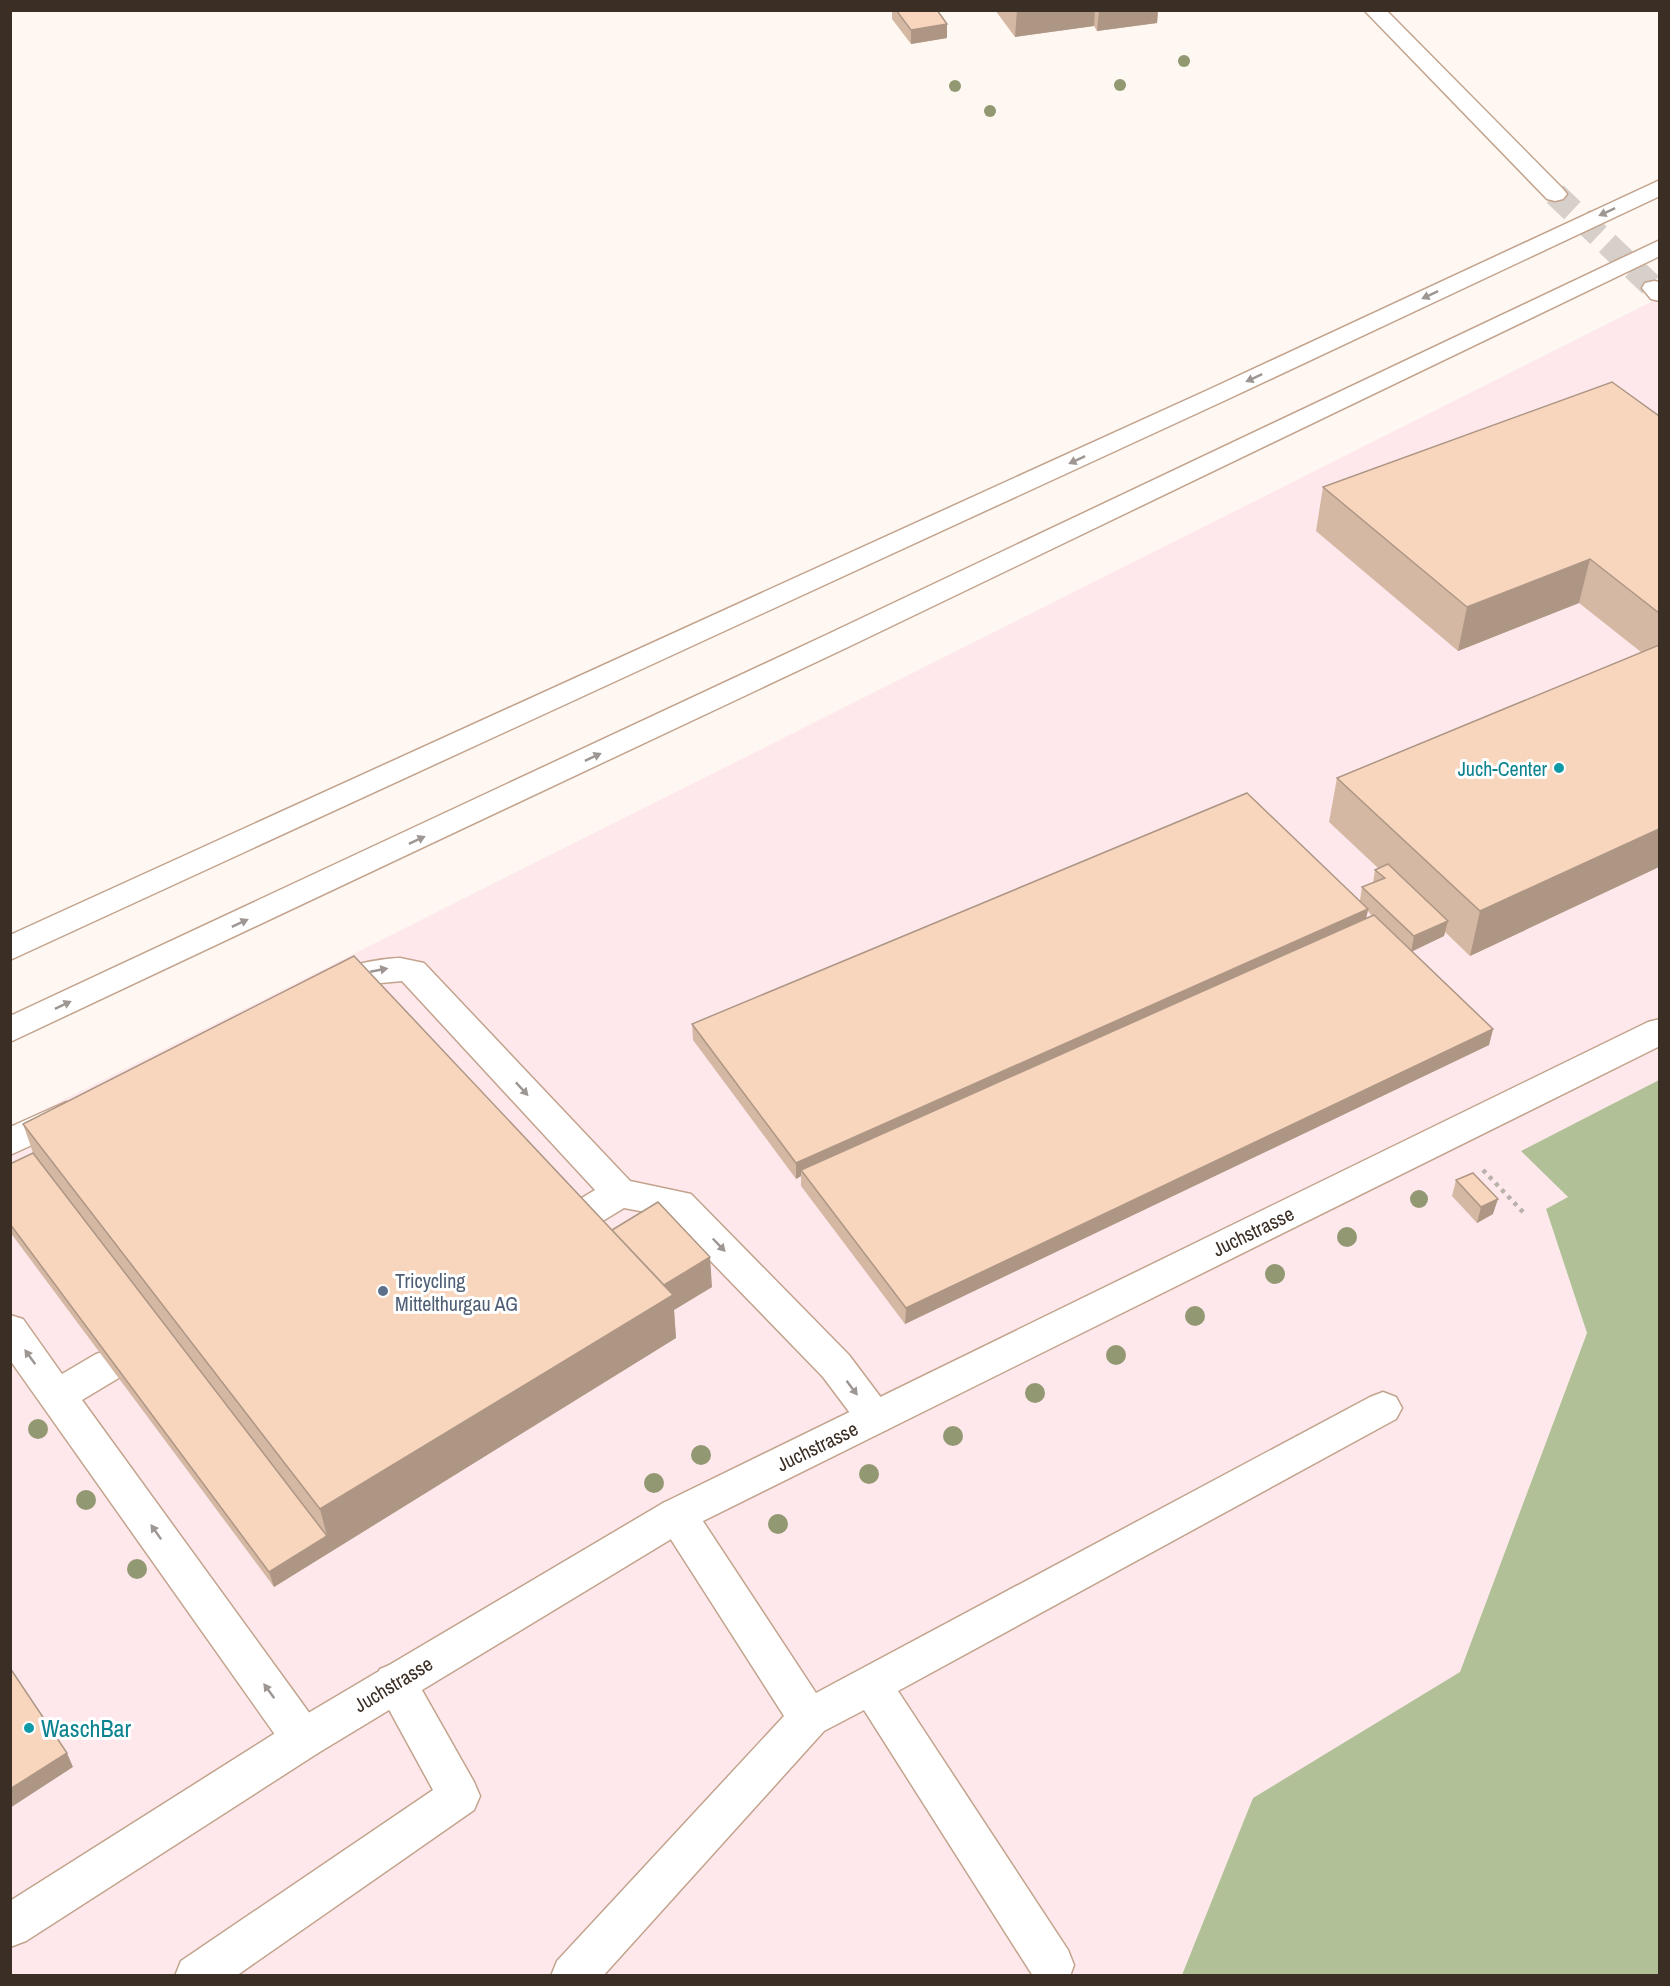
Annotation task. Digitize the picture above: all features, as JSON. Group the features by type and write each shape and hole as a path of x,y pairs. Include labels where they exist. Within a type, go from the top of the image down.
{"main road":[{"path":"1374,10 1555,194"},
{"path":"10,949 1166,419 1659,186"},
{"path":"10,1030 864,630 1293,426 1659,247"},
{"path":"297,1003 365,973 393,967 412,971 619,1193 678,1204 836,1366 874,1418"},
{"name":"Juchstrasse","path":"10,1926 303,1738 677,1515 1659,1031"},
{"path":"10,1142 95,1101"},
{"path":"570,1223 619,1193"},
{"path":"10,1330 303,1738"},
{"path":"58,1395 109,1365"},
{"path":"573,1976 809,1718 1383,1408"},
{"path":"677,1515 809,1718"},
{"path":"197,1976 459,1797 394,1683"},
{"path":"871,1685 1052,1965"}],"path":[{"path":"1482,1169 1523,1212"}],"shaded area":[{"path":"1659,298 1659,1080 1521,1151 1568,1197 1546,1210 1587,1333 1460,1673 1253,1798 1182,1975 11,1976 11,1126"}],"green space":[{"path":"1659,1080 1659,1975 1182,1975 1253,1798 1460,1672 1587,1333 1546,1209 1568,1197 1521,1151"}],"building":[{"path":"896,10 937,10 947,24 911,30"},
{"path":"1612,382 1659,416 1659,613 1590,559 1467,607 1323,487"},
{"name":"Juch-Center","path":"1659,645 1659,829 1480,911 1337,778"},
{"path":"1247,793 1368,909 796,1163 692,1024"},
{"path":"1388,864 1448,921 1414,936 1362,887 1385,878 1375,870"},
{"path":"1374,915 1493,1029 906,1308 801,1170"},
{"name":"Tricycling Mittelthurgau AG","path":"354,956 673,1295 320,1509 23,1124"},
{"path":"33,1153 327,1536 269,1572 10,1224 10,1164"},
{"path":"1473,1173 1498,1199 1481,1207 1456,1180"},
{"path":"658,1202 710,1257 664,1285 612,1230"},
{"name":"WaschBar","path":"10,1668 67,1753 10,1789"}],"tunnel":[{"path":"1555,194 1654,288"}],"place":[{"name":"Juch-Center","path":"1559,768"},
{"name":"Tricycling Mittelthurgau AG","path":"383,1291"},
{"name":"WaschBar","path":"29,1728"}]}
